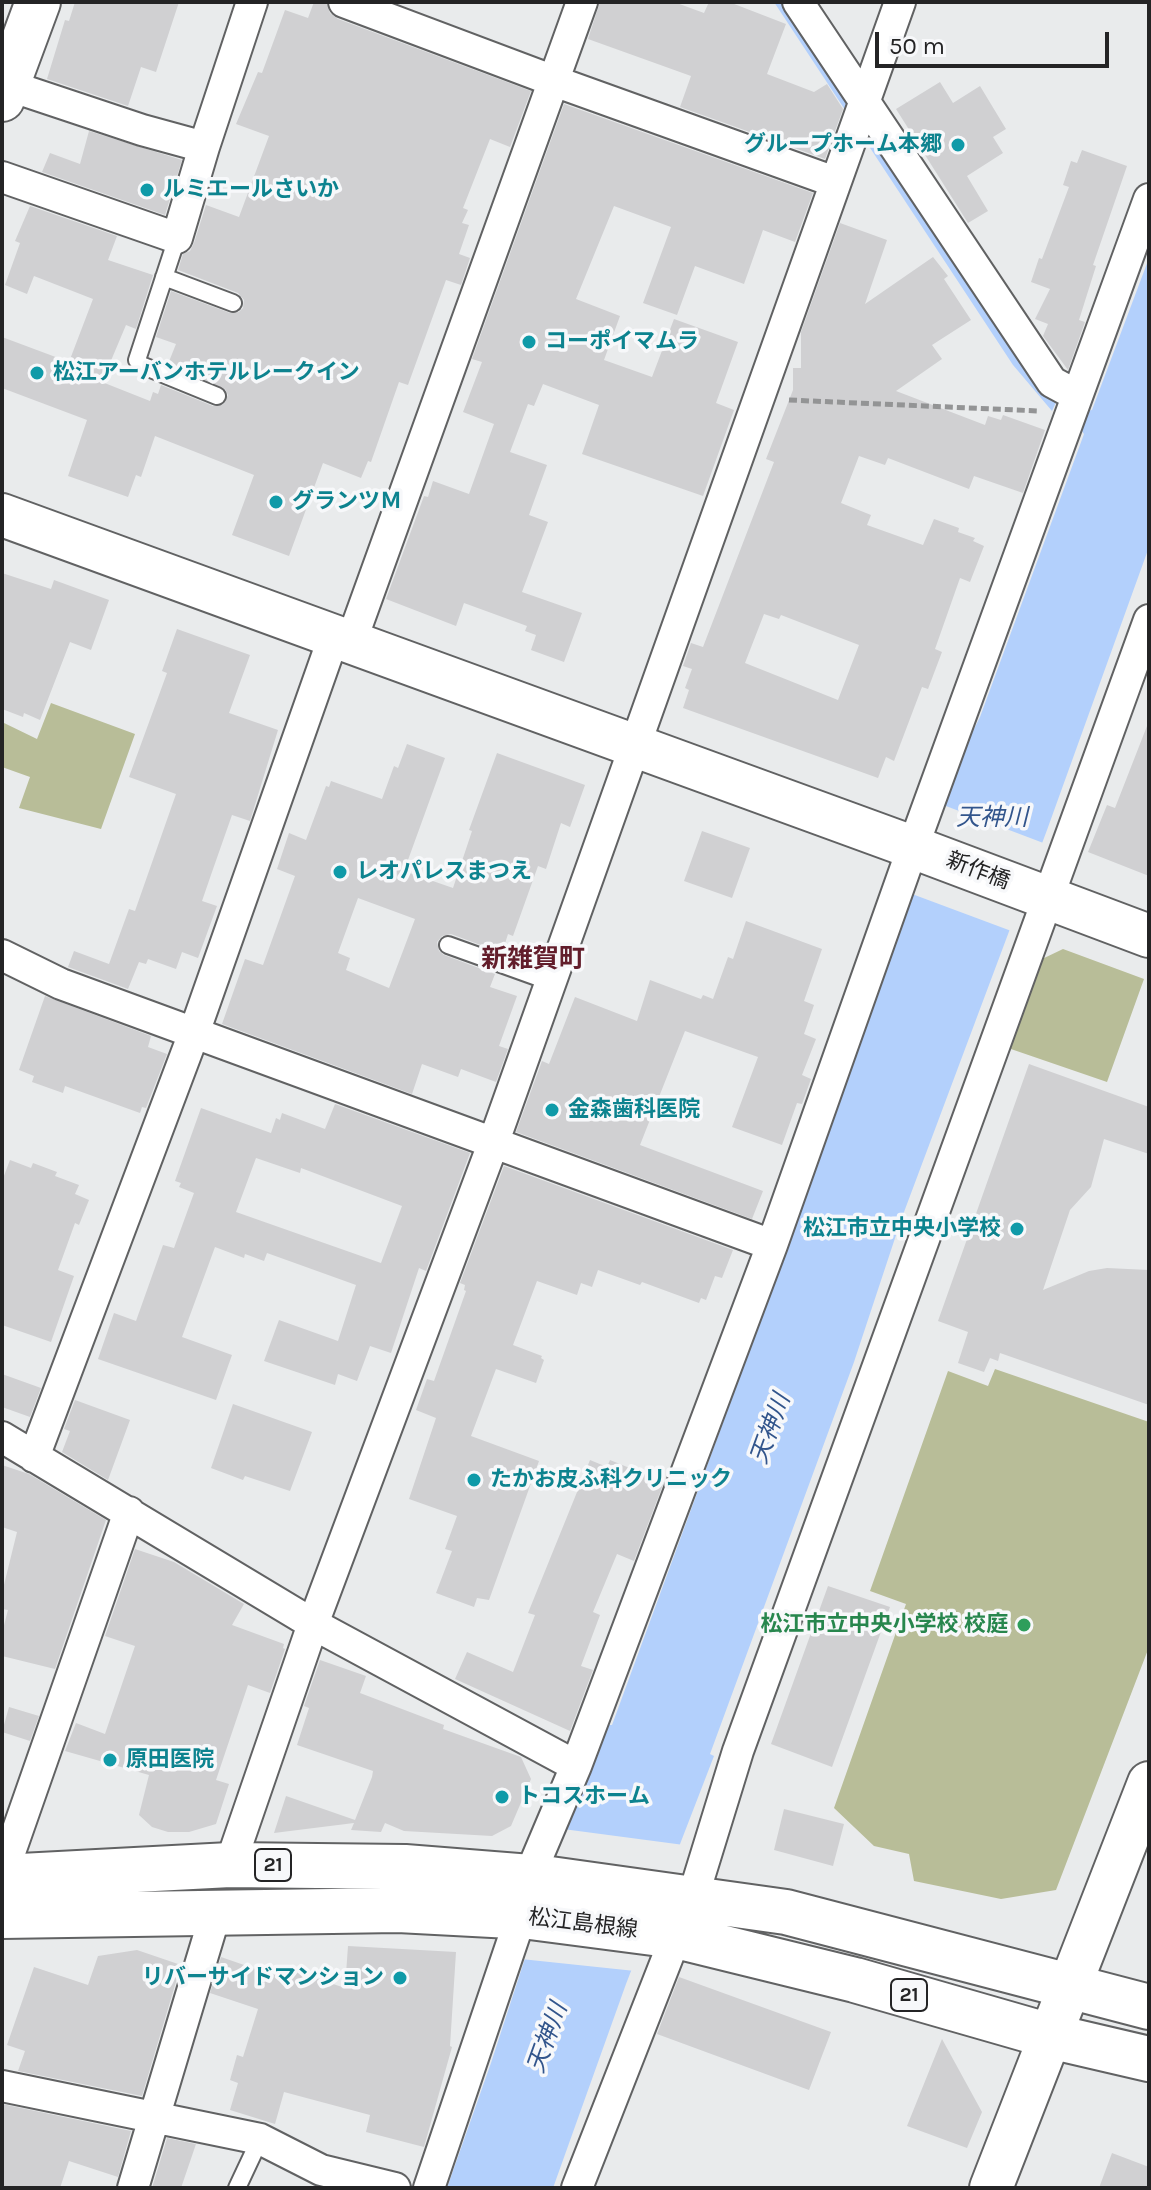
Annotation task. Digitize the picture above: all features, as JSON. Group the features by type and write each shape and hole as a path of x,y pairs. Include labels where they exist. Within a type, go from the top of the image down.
{"main road":[{"path":"5,92 38,2"},
{"name":"松江島根線","path":"3,1903 230,1865 405,1867 531,1897 679,1916 786,1912 1149,2007"},
{"name":"松江島根線","path":"3,1903 216,1912 398,1910 531,1897"},
{"name":"松江島根線","path":"679,1916 855,1980 1050,2036 1149,2059"}],"street":[{"path":"2,177 177,238 252,2"},
{"path":"344,2 835,182"},
{"path":"34,1457 582,2"},
{"path":"798,2 1052,382 1076,395"},
{"path":"230,1865 313,1624 493,1144 900,2"},
{"path":"5,92 204,147"},
{"path":"429,2188 576,1766 772,1245 1149,199"},
{"name":"新作橋","path":"2,515 635,748 914,847 1149,936"},
{"path":"577,2188 679,1916 1045,896 1148,626"},
{"path":"2,955 61,984 772,1245"},
{"path":"2,1437 313,1624 576,1766"},
{"path":"3,1903 129,1512"},
{"path":"991,2188 1149,1783"},
{"path":"133,2188 216,1912"},
{"path":"2,2086 260,2139 321,2170 395,2188"}],"lane":[{"path":"177,238 137,360 141,365 217,396"},
{"path":"164,277 233,303"},
{"path":"448,945 551,982"},
{"path":"237,2188 260,2139"}],"path":[{"path":"760,398 1044,411 1066,424"}],"green space":[{"path":"51,703 135,734 101,829 19,808 30,777 2,767 2,722 37,739"},
{"path":"1063,949 1144,979 1107,1082 1008,1048 1040,960"},
{"name":"松江市立中央小学校 校庭","path":"995,1369 1149,1422 1149,1647 1056,1890 1001,1899 914,1881 909,1854 874,1846 834,1808 906,1604 870,1591 948,1371 988,1386"}],"water":[{"path":"774,2 785,2 1057,400 1052,411 1013,365"},
{"name":"天神川","path":"1149,258 1149,547 901,1220 854,1362 710,1754 714,1756 626,1984 553,2188 447,2188 572,1814 607,1725 612,1725 813,1177 940,797 980,717 1084,434 1076,423 1080,412 1092,410"}],"pier":[{"path":"938,803 1046,844 1014,932 904,891"},
{"path":"563,1829 684,1845 635,1971 521,1959"}],"building":[{"path":"75,2 179,2 156,72 141,67 128,106 47,79 65,20 69,21"},
{"path":"314,2 326,2 330,13 338,19 531,91 510,147 490,139 463,208 468,210 462,223 469,225 459,254 470,258 461,285 446,280 408,385 399,382 371,462 368,461 361,478 323,463 289,556 232,535 254,475 155,436 141,477 136,475 128,497 68,476 87,420 2,388 2,337 69,362 93,299 34,276 27,294 5,285 20,243 15,241 30,206 117,236 108,260 153,275 136,329 126,325 102,382 150,401 153,392 158,394 161,385 213,406 224,404 228,395 225,389 168,364 176,344 156,337 171,291 230,313 243,308 244,300 238,293 178,270 183,254 190,251 194,243 206,205 239,217 269,136 236,124 258,72 262,73 285,10 308,18"},
{"path":"600,2 674,2 704,13 709,2 729,2 786,24 767,74 814,92 827,84 843,109 825,159 680,107 691,76 588,39"},
{"name":"グループホーム本郷","path":"940,82 953,103 980,86 1006,129 993,137 1003,153 967,176 988,211 968,223 896,109"},
{"path":"564,104 813,193 795,242 763,230 744,284 695,266 677,315 643,303 671,227 614,206 576,299 620,316 604,360 652,377 674,319 738,342 716,403 734,410 703,496 582,454 599,405 543,384 534,406 528,404 510,452 547,465 529,515 548,522 522,592 582,613 564,662 531,650 536,635 525,631 527,626 464,603 456,626 386,599 424,496 428,497 433,481 469,494 494,424 463,412 482,362 472,359"},
{"name":"ルミエールさいか","path":"89,131 182,160 165,215 42,172 50,153 80,164"},
{"path":"1082,150 1127,166 1093,265 1096,266 1079,320 1085,322 1068,370 1043,336 1048,324 1035,319 1050,289 1031,282 1069,187 1063,185 1071,161 1077,163"},
{"path":"840,223 887,240 865,304 933,257 948,276 944,279 971,320 932,345 942,359 896,391 985,425 988,416 1001,420 1003,415 1045,430 1023,493 974,476 969,489 888,458 885,465 859,456 841,503 871,515 867,525 923,545 934,519 959,528 958,532 975,538 973,541 984,546 970,582 960,578 935,649 942,652 928,689 922,687 894,761 886,757 878,778 683,708 689,690 685,688 692,669 683,666 691,643 703,647 774,462 766,459 793,390 793,368 801,368 801,332","holes":["764,614 779,619 781,615 859,645 838,700 745,663"]},
{"path":"2,573 51,589 54,580 109,600 91,650 70,642 40,720 2,709"},
{"path":"177,629 250,655 229,713 278,730 250,821 232,815 212,872 202,901 217,906 198,958 182,952 176,969 148,959 146,964 139,962 128,989 68,967 74,951 109,964 129,909 135,911 176,794 129,777 167,673 162,671"},
{"path":"1147,726 1149,876 1088,852 1107,805 1115,808"},
{"path":"407,744 445,758 404,871 453,888 472,831 469,830 497,753 585,785 570,827 561,823 546,869 538,866 513,936 508,934 502,953 451,934 442,936 437,942 439,951 444,955 495,974 490,987 517,996 499,1046 508,1049 496,1082 461,1069 458,1077 422,1064 412,1094 222,1024 245,959 263,965 295,876 277,869 289,833 306,840 326,786 329,787 331,781 382,799 394,766 398,768","holes":["358,898 415,919 389,988 346,970 350,958 338,953"]},
{"path":"702,831 750,848 732,898 684,881"},
{"path":"746,921 822,949 804,1001 814,1005 804,1034 816,1039 802,1075 811,1079 802,1104 797,1103 782,1145 732,1127 758,1057 685,1031 640,1145 763,1191 752,1219 516,1132 542,1061 549,1064 575,997 637,1021 650,980 701,999 703,995 713,999 728,957 733,959"},
{"path":"45,996 151,1036 148,1047 167,1054 146,1108 142,1107 140,1113 65,1086 63,1093 32,1082 34,1076 19,1070"},
{"name":"松江市立中央小学校","path":"1029,1064 1149,1107 1149,1154 1104,1139 1091,1187 1070,1210 1043,1290 1089,1271 1107,1268 1149,1270 1149,1405 1000,1353 998,1361 990,1358 984,1372 958,1363 968,1332 938,1321"},
{"path":"335,1104 470,1153 426,1271 419,1268 391,1353 370,1346 357,1381 338,1374 335,1385 264,1361 279,1320 338,1341 356,1285 267,1253 264,1261 245,1254 244,1258 215,1247 182,1337 232,1355 216,1400 98,1359 114,1313 136,1321 163,1245 174,1248 194,1193 179,1187 181,1183 175,1181 201,1108 271,1133 276,1118 280,1120 282,1113 325,1129","holes":["256,1158 300,1173 301,1168 402,1206 381,1263 236,1212"]},
{"path":"10,1160 31,1168 33,1163 57,1172 55,1176 79,1185 75,1194 89,1200 79,1225 75,1223 58,1270 74,1276 51,1342 2,1325 2,1181"},
{"path":"504,1166 733,1250 722,1278 715,1276 706,1300 701,1298 699,1303 598,1270 592,1287 581,1283 577,1295 537,1281 513,1345 542,1356 544,1360 536,1383 496,1369 471,1436 539,1461 489,1600 477,1598 474,1607 436,1593 452,1551 445,1549 457,1516 409,1499 436,1418 416,1410 427,1379 434,1381 466,1291 465,1285 460,1283"},
{"path":"2,1374 41,1388 30,1417 2,1407"},
{"path":"75,1400 130,1420 108,1480 62,1452 70,1431 64,1429"},
{"path":"233,1404 312,1432 290,1491 245,1476 243,1480 211,1468"},
{"path":"590,1460 607,1467 610,1460 664,1482 634,1561 617,1554 593,1612 600,1615 581,1666 593,1670 570,1731 455,1679 467,1652 513,1672 535,1615 528,1613"},
{"path":"2,1465 29,1474 106,1520 55,1669 2,1656 2,1633 8,1610 2,1609 2,1593 17,1532 2,1527"},
{"path":"135,1549 174,1562 244,1604 232,1625 284,1644 285,1649 270,1693 248,1685 216,1780 229,1784 216,1824 189,1832 168,1832 152,1827 139,1815 149,1775 65,1751 76,1723 105,1734 135,1646 105,1636"},
{"path":"828,1586 890,1607 832,1767 771,1744"},
{"path":"320,1660 366,1676 360,1693 444,1725 443,1729 521,1757 531,1779 511,1826 492,1836 404,1831 385,1823 381,1832 351,1830 354,1823 274,1833 286,1796 355,1820 372,1777 373,1771 297,1745 309,1708 304,1706"},
{"path":"9,1707 39,1716 30,1741 2,1732"},
{"path":"784,1809 844,1824 833,1866 774,1850"},
{"path":"348,1946 456,1952 452,2047 424,2147 366,2132 370,2115 284,2092 275,2124 230,2110 238,2083 230,2080 237,2055 243,2057 258,2009 210,1993 221,1957 273,1975 277,1965 345,1988"},
{"path":"137,1950 181,1965 142,2096 18,2071 25,2051 7,2045 34,1967 88,1985 98,1956"},
{"path":"679,1977 831,2032 809,2090 657,2034"},
{"path":"942,2039 982,2112 967,2148 907,2126"},
{"path":"2,2104 131,2131 118,2177 69,2161 60,2188 2,2188"},
{"path":"167,2138 196,2144 181,2188 152,2188"},
{"path":"1112,2153 1149,2167 1149,2188 1099,2188"}],"place":[{"name":"グループホーム本郷","path":"958,145"},
{"name":"ルミエールさいか","path":"147,190"},
{"name":"コーポイマムラ","path":"529,342"},
{"name":"松江アーバンホテルレークイン","path":"37,373"},
{"name":"グランツＭ","path":"276,502"},
{"name":"レオパレスまつえ","path":"340,872"},
{"name":"金森歯科医院","path":"552,1110"},
{"name":"松江市立中央小学校","path":"1017,1229"},
{"name":"たかお皮ふ科クリニック","path":"474,1480"},
{"name":"松江市立中央小学校 校庭","path":"1024,1625"},
{"name":"原田医院","path":"110,1760"},
{"name":"トコスホーム","path":"502,1797"},
{"name":"リバーサイドマンション","path":"400,1978"}],"district":[{"name":"新雑賀町","path":"533,960"}]}
